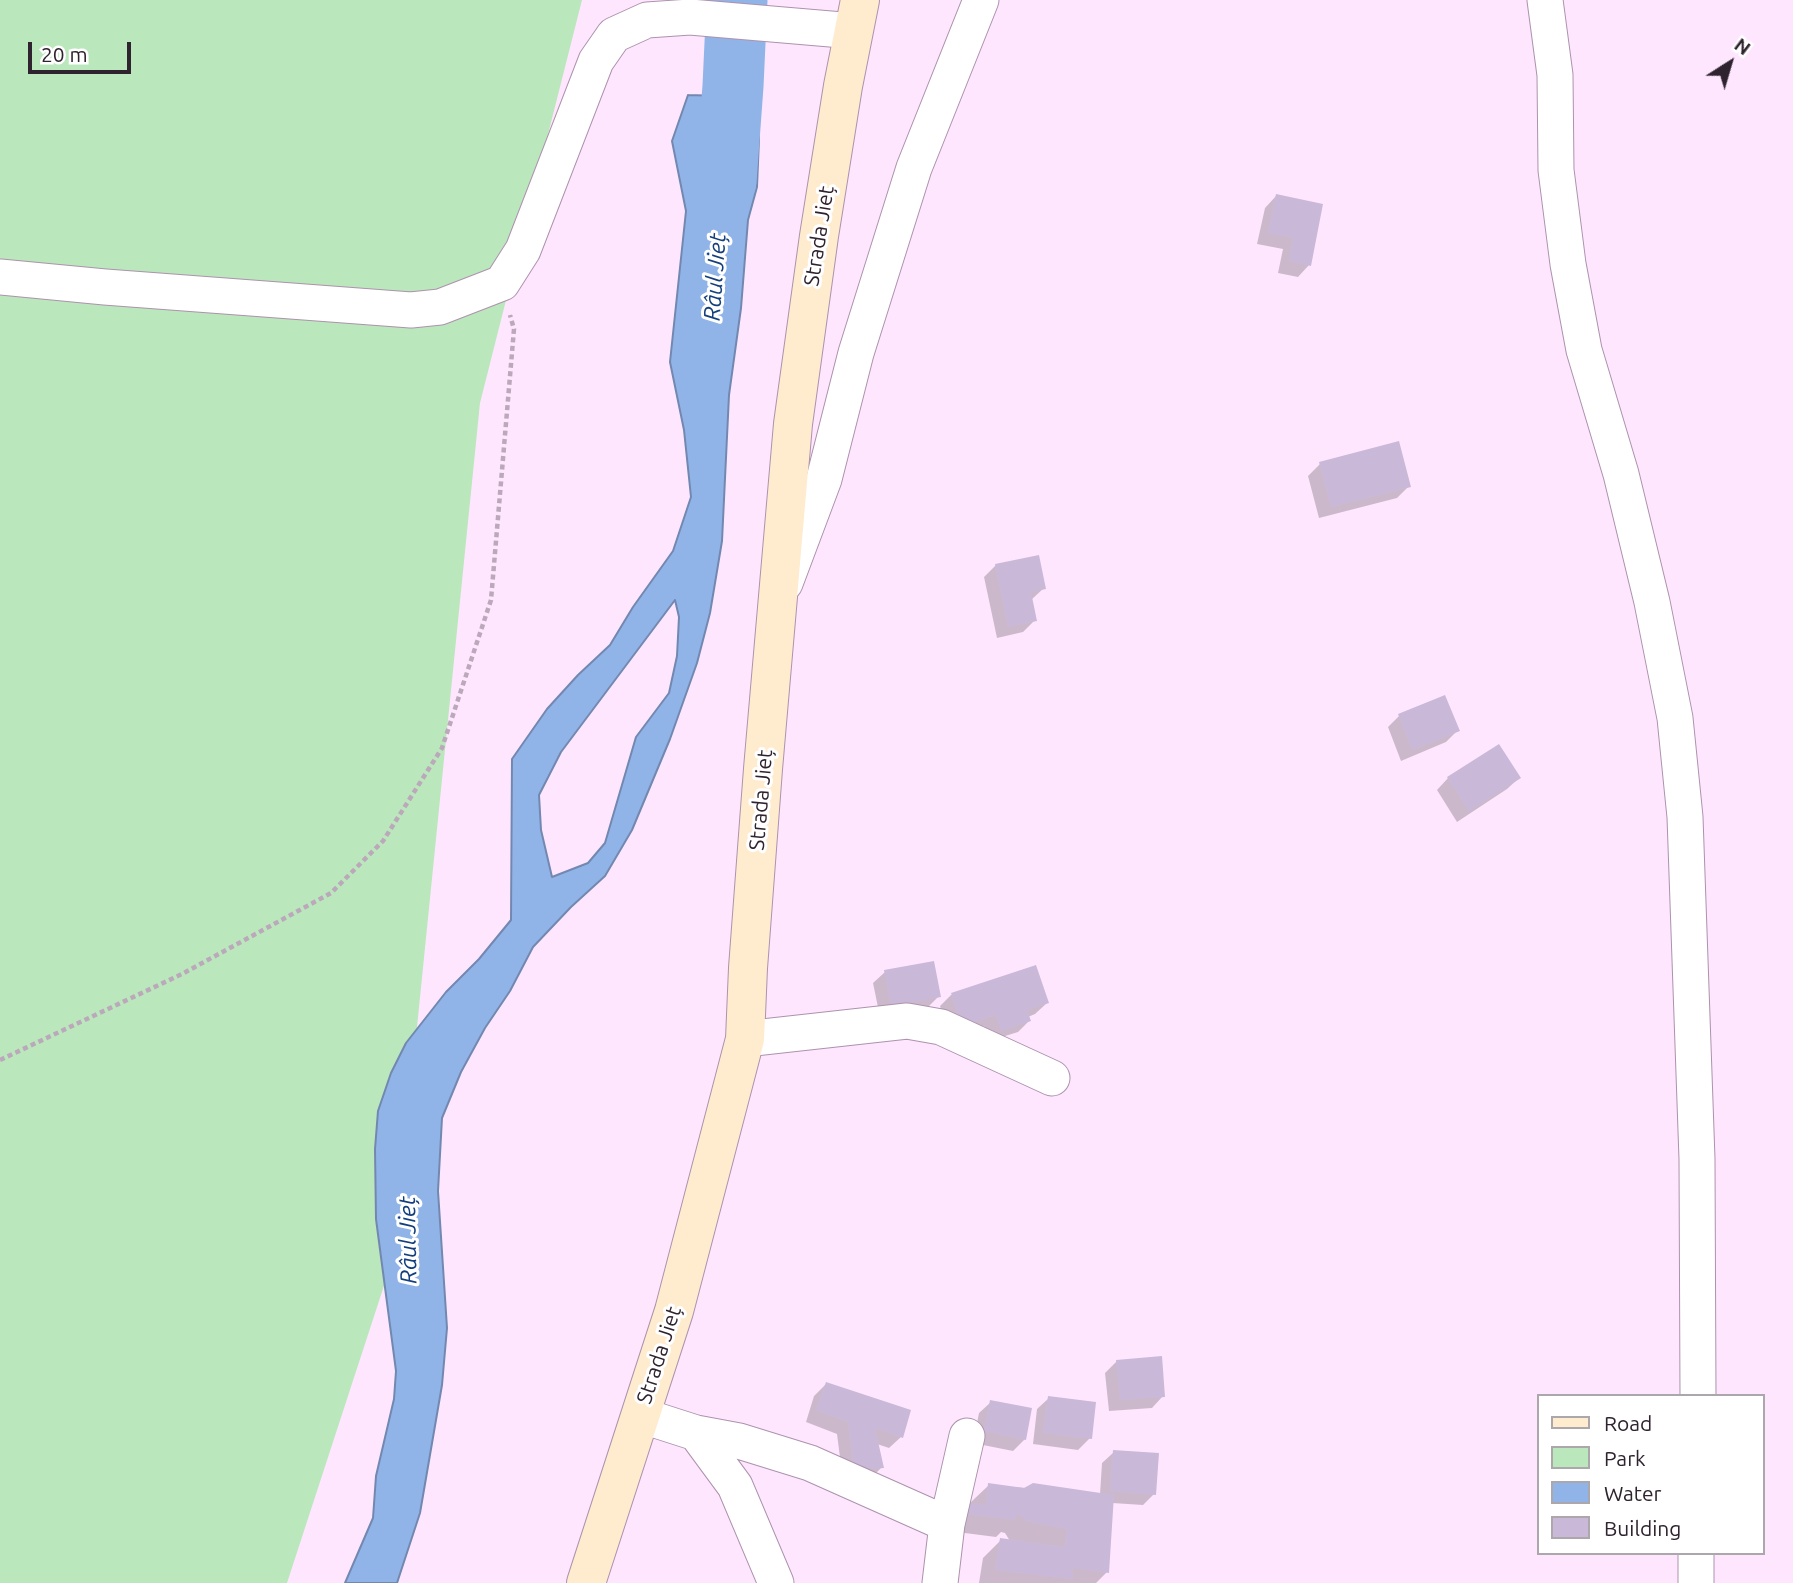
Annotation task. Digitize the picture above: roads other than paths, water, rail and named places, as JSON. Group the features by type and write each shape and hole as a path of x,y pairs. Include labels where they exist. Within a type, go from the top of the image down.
{"main road":[{"name":"Strada Jieț","path":"586,1583 674,1311 746,1039 749,955 794,411 818,236 857,15"}],"street":[{"path":"778,603 824,479 856,353 914,167 981,0"},
{"path":"1545,0 1555,75 1556,170 1567,264 1584,351 1621,474 1652,603 1675,718 1685,817 1697,1158 1698,1394"},
{"path":"0,277 411,310 440,307 502,283 523,250 596,61 614,35 647,20 690,17 787,25 857,15"},
{"path":"746,1039 907,1021 941,1027 1052,1078"},
{"path":"640,1415 696,1433 739,1441 810,1463 947,1524"},
{"path":"696,1433 735,1486 776,1583"},
{"path":"940,1583 947,1524 967,1436"},
{"path":"1696,1555 1696,1583"}],"water":[{"path":"688,95 757,97 757,187 748,220 741,308 729,395 722,541 710,613 697,663 670,739 632,830 605,876 533,947 461,1072 442,1118 438,1191 447,1328 442,1385 420,1513 397,1583 345,1583 373,1518 376,1476 394,1399 396,1371 376,1219 375,1149 378,1111 391,1073 406,1043 446,992 479,959 511,920 512,759 547,709 610,645 673,551 691,497 684,430 670,362 686,211 672,141","holes":["675,600 679,617 677,656 669,693 636,737 605,843 588,863 552,877 541,830 539,795 561,752"]}],"waterway":[{"name":"Râul Jieț","path":"726,181 737,0"}]}
